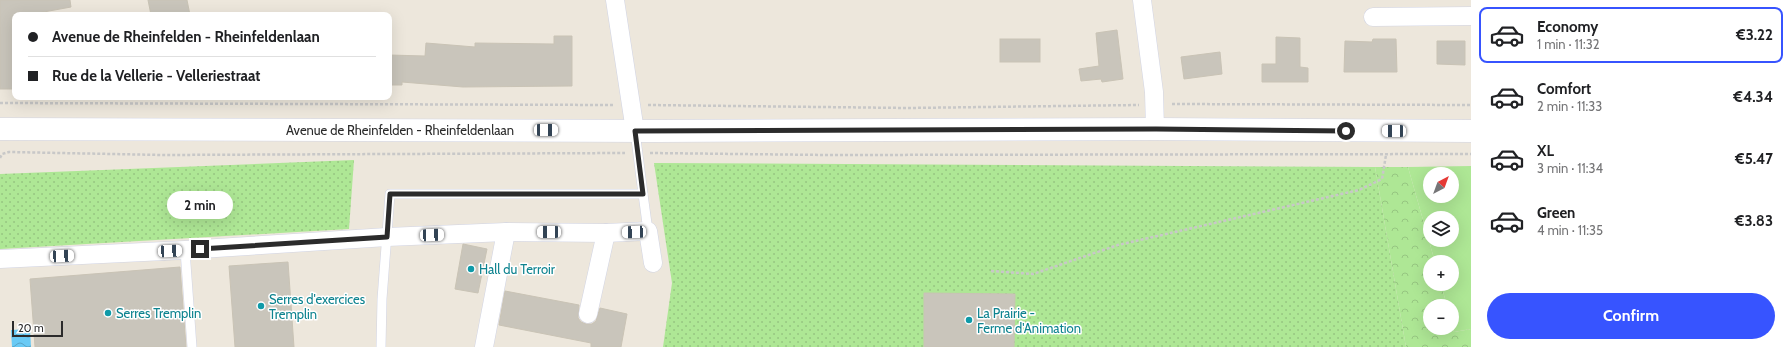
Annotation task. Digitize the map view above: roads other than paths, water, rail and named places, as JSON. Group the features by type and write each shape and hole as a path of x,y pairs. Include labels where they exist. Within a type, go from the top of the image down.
{"main road":[{"name":"Avenue de Rheinfelden - Rheinfeldenlaan","path":"0,129 635,131 1156,129 1471,131"}],"street":[{"path":"615,0 633,104 635,131"},
{"path":"1142,0 1156,129"},
{"path":"1373,17 1471,16"},
{"path":"0,260 387,237 506,232 606,233 648,231 653,263"},
{"path":"484,347 506,232"},
{"path":"588,314 606,233"}],"lane":[{"path":"635,131 648,231"},
{"path":"381,347 382,299 390,194 643,194"},
{"path":"185,250 192,347"}],"water":[{"path":"30,329 31,347 12,347 11,330"}],"place":[{"name":"Hall du Terroir","path":"471,269"},
{"name":"Serres d'exercices Tremplin","path":"261,306"},
{"name":"Serres Tremplin","path":"108,313"},
{"name":"La Prairie - Ferme d'Animation","path":"969,320"}]}
